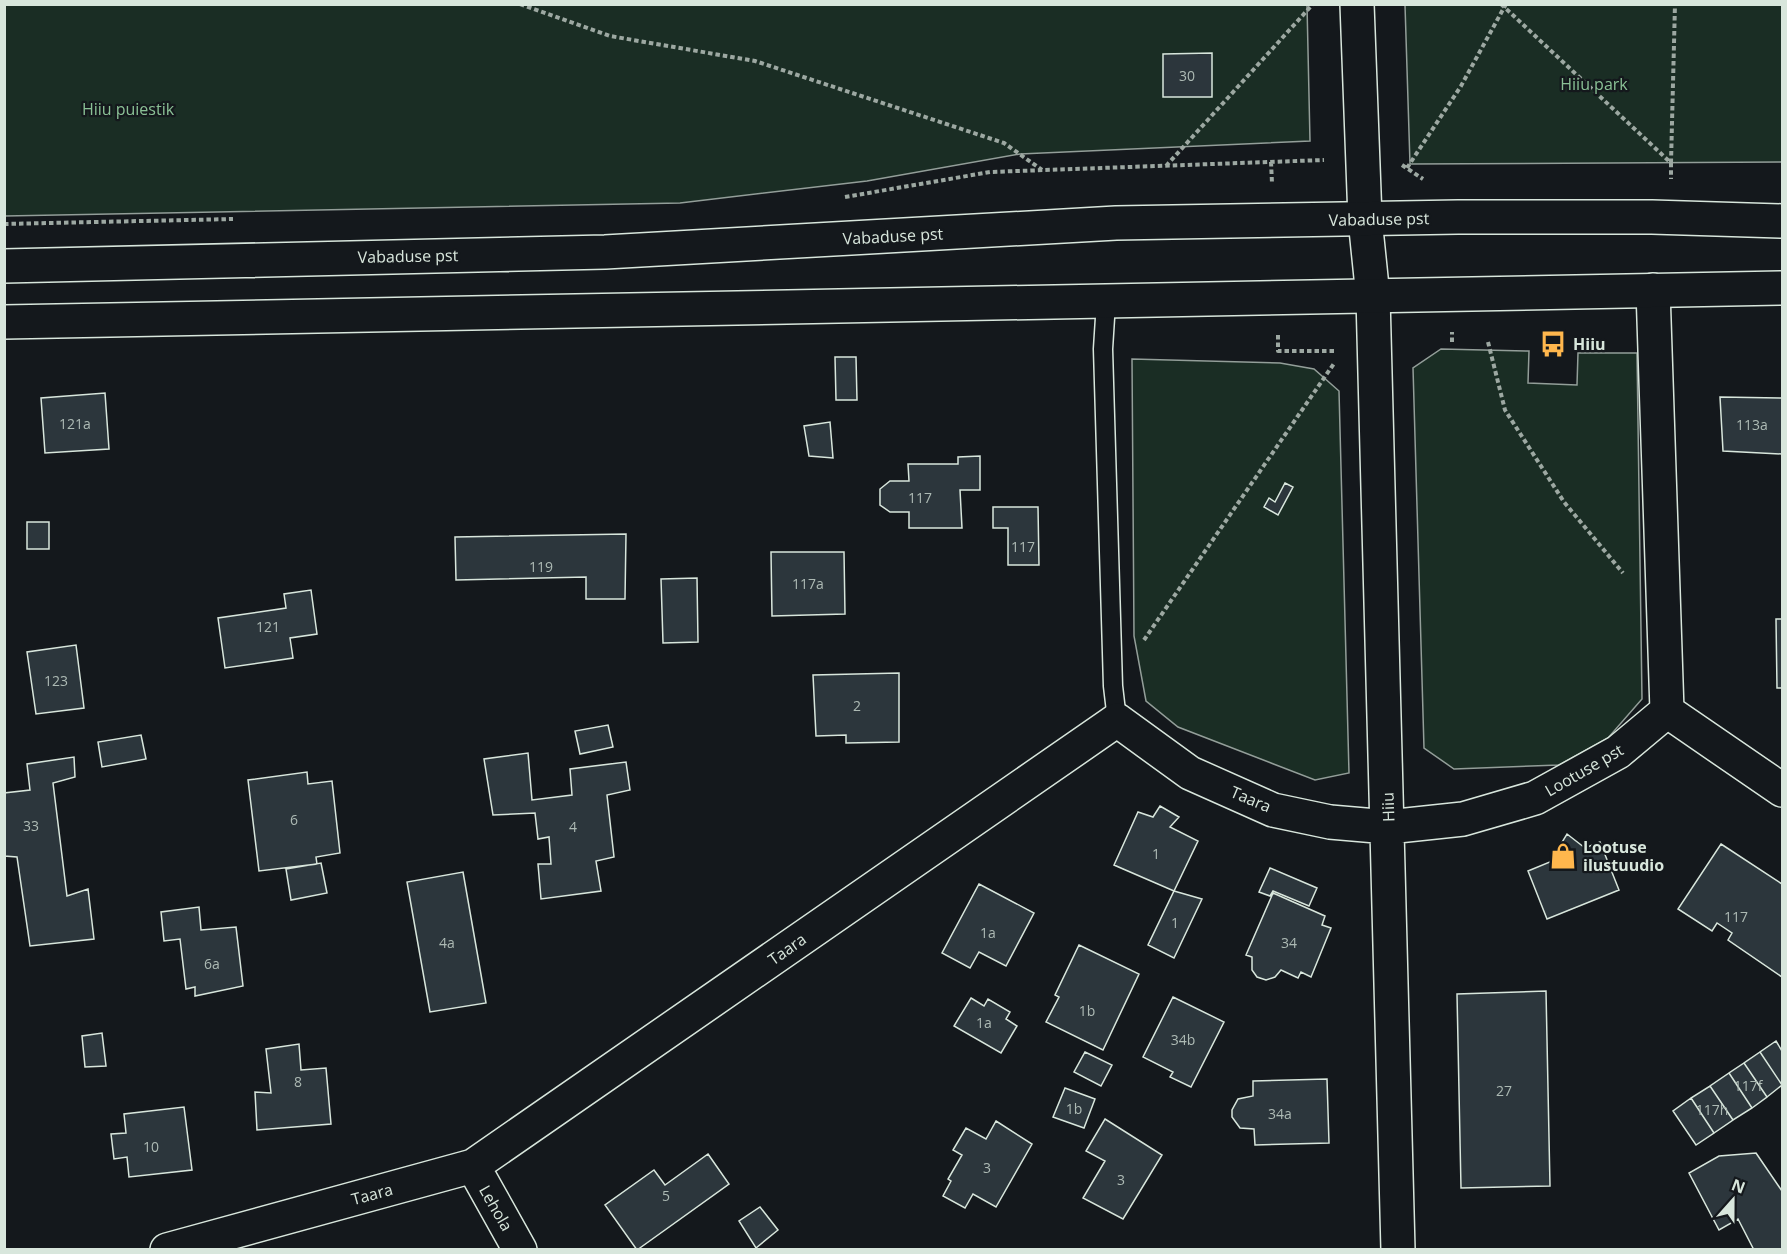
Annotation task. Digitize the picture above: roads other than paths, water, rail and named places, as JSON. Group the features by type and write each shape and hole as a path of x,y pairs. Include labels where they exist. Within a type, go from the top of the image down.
{"main road":[{"name":"Hiiu","path":"1357,4 1365,219 1373,297 1389,826 1398,1250"},
{"name":"Vabaduse pst","path":"4,266 605,252 1116,223 1652,217 1782,221"},
{"path":"4,322 1782,288"},
{"path":"1653,290 1667,711 1782,790"},
{"name":"Lootuse pst","path":"1389,826 1463,819 1535,798 1618,752 1667,711"},
{"name":"Taara","path":"166,1250 472,1166 1117,720 1190,773 1273,810 1330,822 1389,826"},
{"name":"Lehola","path":"472,1166 520,1250"}],"lane":[{"path":"1106,302 1103,349 1113,686 1117,720"}],"place":[{"name":"Hiiu","path":"1553,344"},
{"name":"Lootuse ilustuudio","path":"1563,856"}],"park label":[{"name":"Hiiu park","path":"1594,84"},
{"name":"Hiiu puiestik","path":"128,109"}]}
